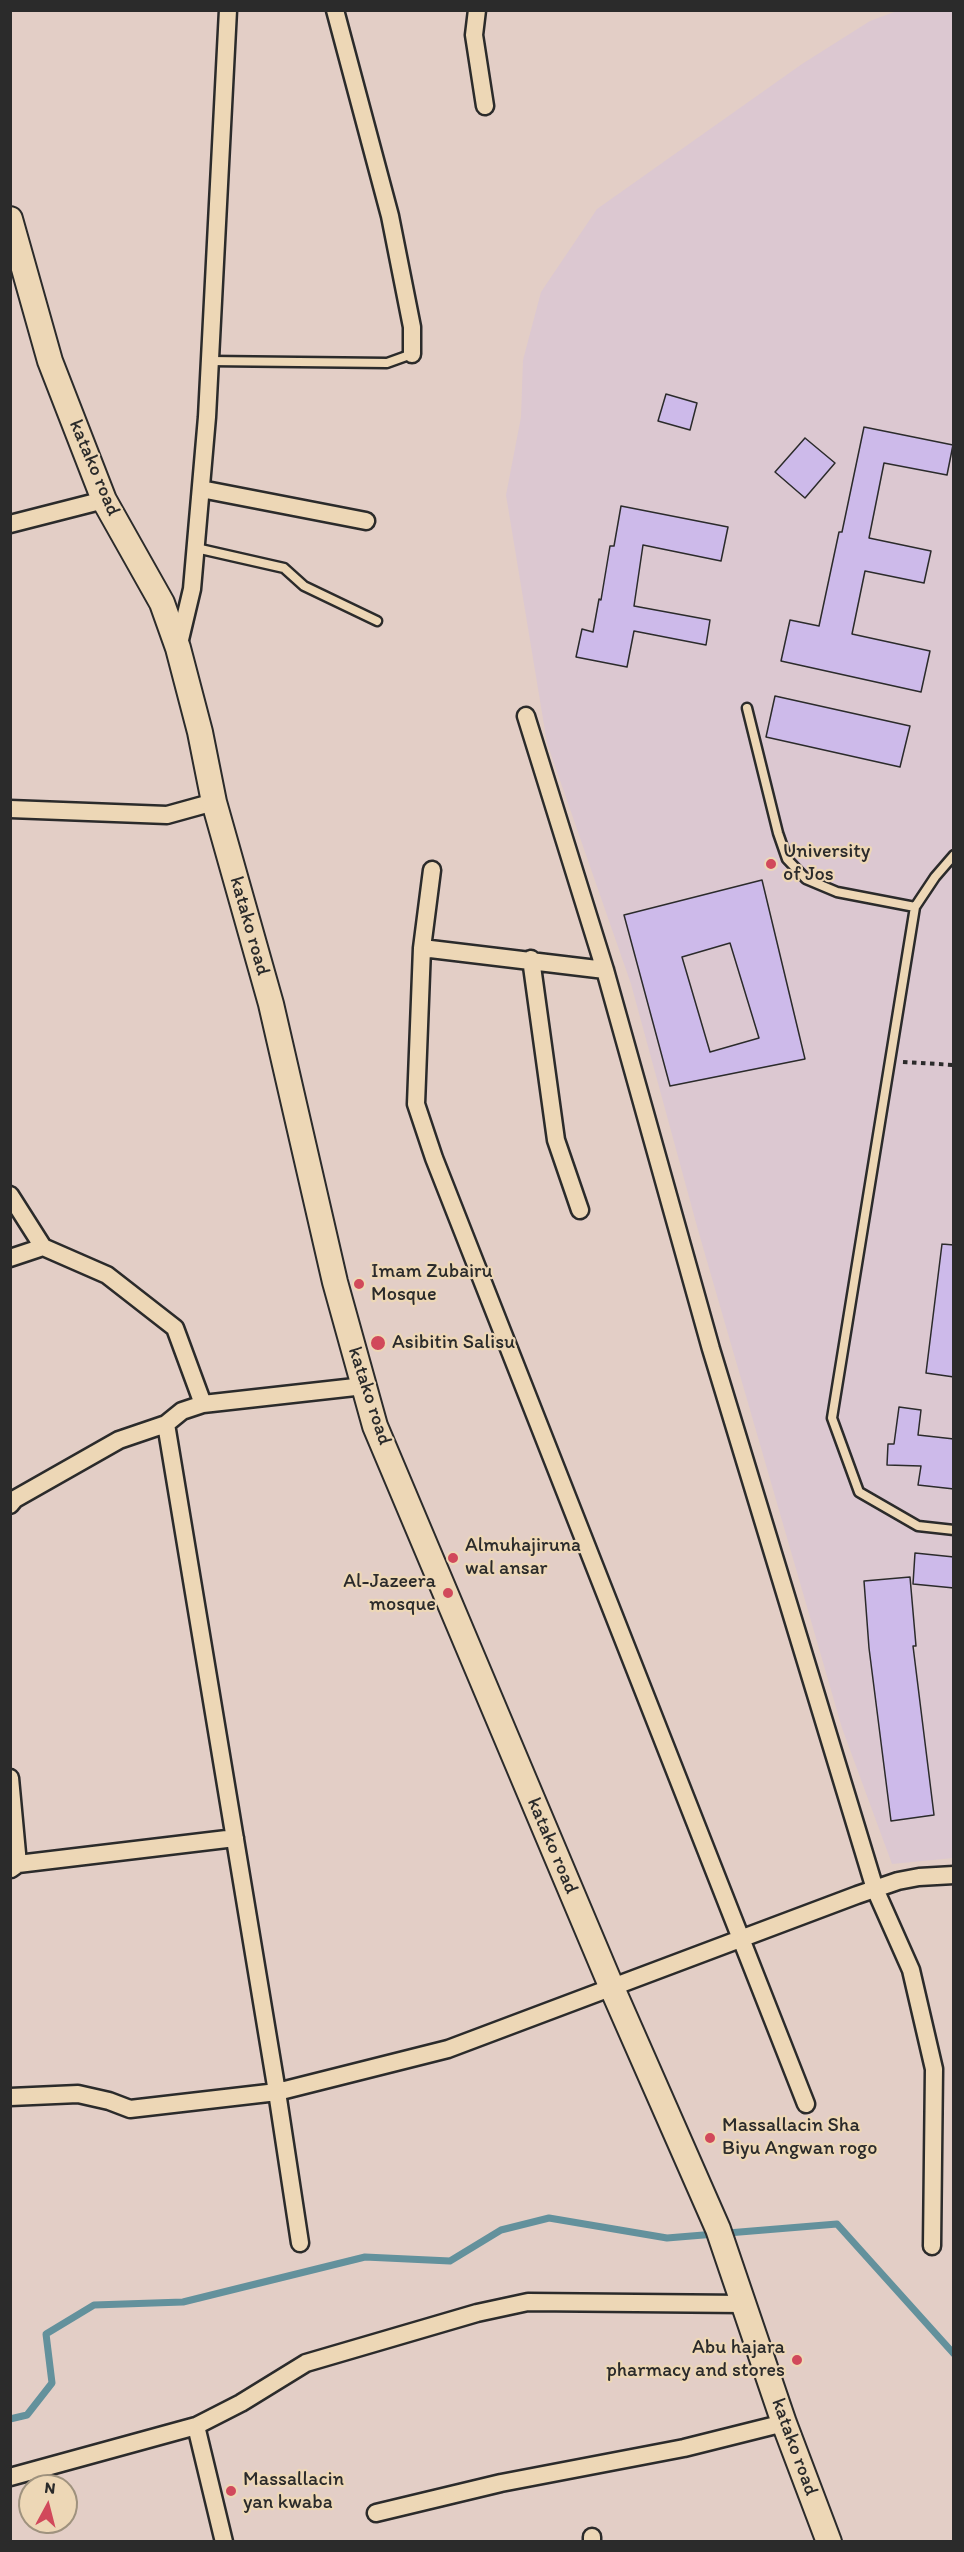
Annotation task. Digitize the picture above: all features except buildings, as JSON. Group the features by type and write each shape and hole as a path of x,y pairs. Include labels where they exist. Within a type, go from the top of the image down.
{"street":[{"path":"178,648 192,589 201,489 228,10"},
{"path":"335,10 390,216 411,327 412,354"},
{"path":"477,10 474,35 485,106"},
{"name":"katako road","path":"11,224 51,361 104,500 162,603 178,648 200,732 214,802 271,1004 335,1282 375,1426 612,1988 718,2229 784,2423 829,2541"},
{"path":"201,489 366,521"},
{"path":"10,524 104,500"},
{"path":"526,716 605,970 711,1349 874,1889 911,1970 934,2068 932,2246"},
{"path":"10,809 167,814 214,802"},
{"path":"432,870 422,948 416,1104 434,1158 806,2104"},
{"path":"422,948 531,959 605,970"},
{"path":"531,959 556,1140 580,1210"},
{"path":"10,1196 43,1247 108,1275 175,1328 204,1404"},
{"path":"10,1258 43,1247"},
{"path":"10,1505 15,1499 118,1440 166,1424 182,1411 204,1404 364,1386"},
{"path":"166,1424 300,2243"},
{"path":"10,1778 14,1867 235,1838"},
{"path":"10,2097 78,2094 109,2101 130,2109 277,2092 448,2049 874,1889 919,1877 954,1875"},
{"path":"10,2477 196,2426 241,2403 306,2362 497,2309 528,2302 744,2304"},
{"path":"376,2513 501,2483 684,2448 784,2423"},
{"path":"196,2426 224,2541"}],"lane":[{"path":"210,361 387,363 412,354"},
{"path":"196,548 284,568 304,586 377,621"},
{"path":"747,708 778,833 787,859 806,879 837,892 915,907"},
{"path":"954,855 934,878 915,907 832,1418 859,1492 918,1526 954,1530"}],"path":[{"path":"890,1061 954,1065"}],"shaded area":[{"name":"University of Jos","path":"897,11 953,11 953,1858 892,1864 842,1728 698,1230 631,984 547,743 506,495 521,417 523,360 541,292 597,209 802,64 870,21"}],"waterway":[{"path":"10,2419 27,2415 52,2383 46,2334 94,2305 183,2302 365,2257 450,2261 501,2230 549,2218 667,2238 837,2224 954,2354"}],"place":[{"name":"University of Jos","path":"771,864"},
{"name":"Imam Zubairu Mosque","path":"359,1284"},
{"name":"Asibitin Salisu","path":"378,1343"},
{"name":"Almuhajiruna wal ansar","path":"453,1558"},
{"name":"Al-Jazeera mosque","path":"448,1593"},
{"name":"Massallacin Sha Biyu Angwan rogo","path":"710,2138"},
{"name":"Abu hajara pharmacy and stores","path":"797,2360"},
{"name":"Massallacin yan kwaba","path":"231,2491"}]}
